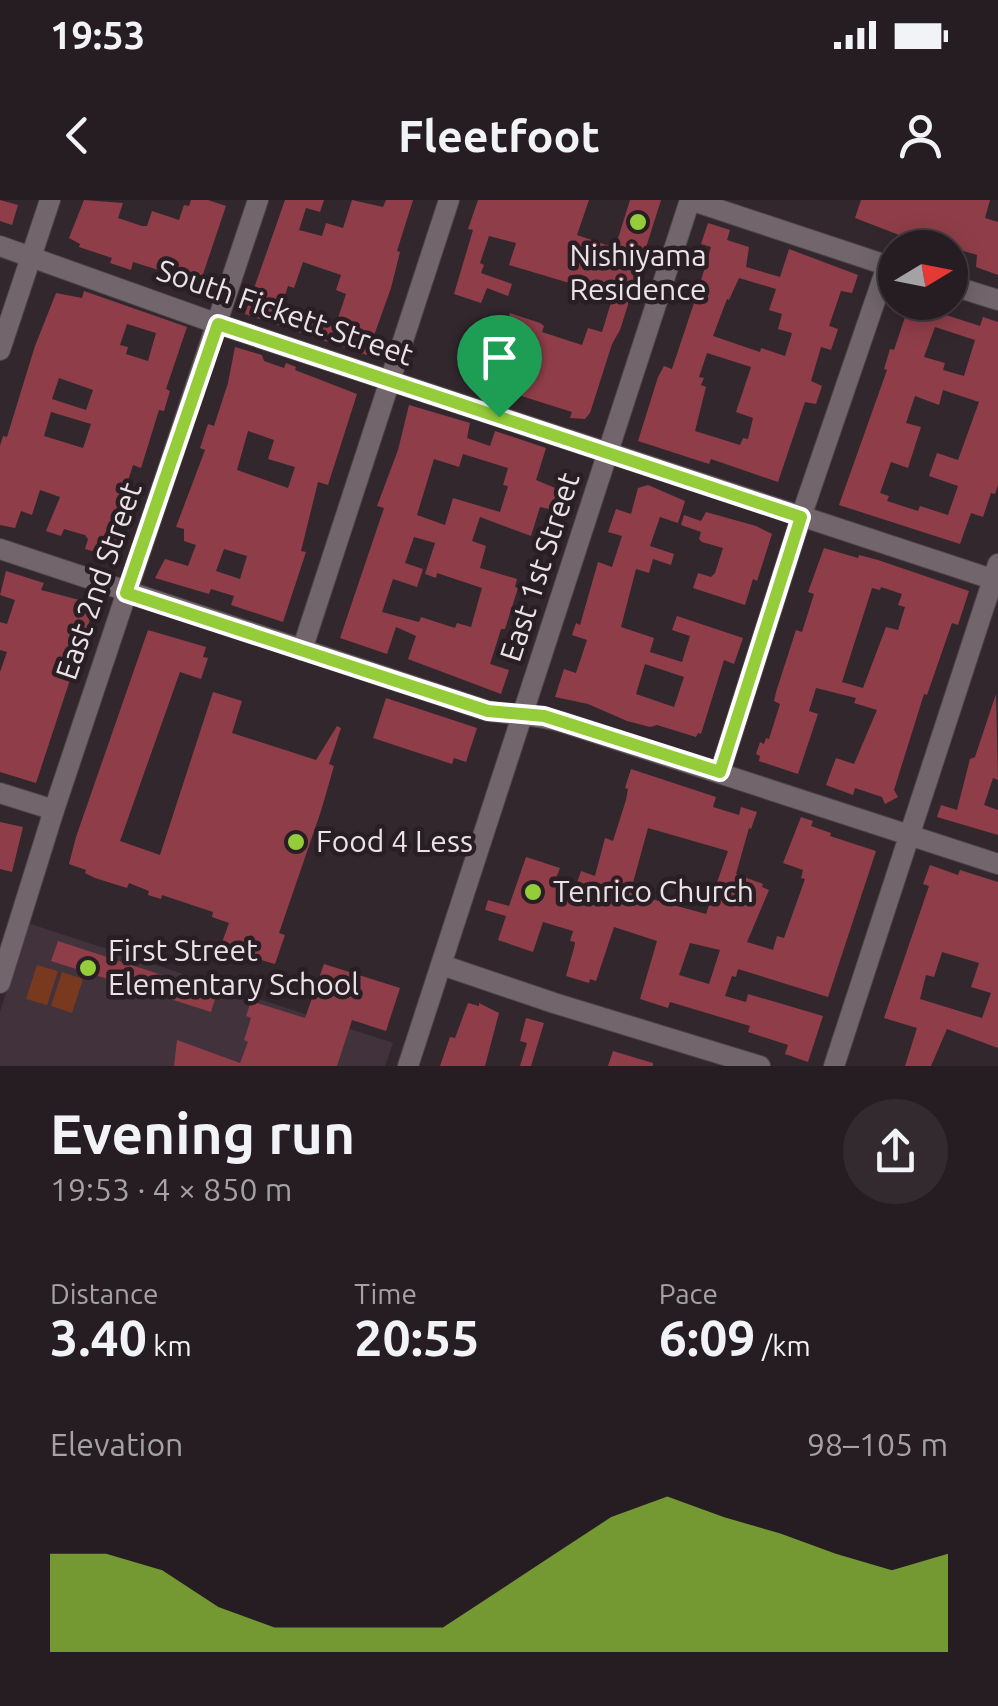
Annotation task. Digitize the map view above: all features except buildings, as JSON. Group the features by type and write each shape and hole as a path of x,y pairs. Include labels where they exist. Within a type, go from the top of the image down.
{"street":[{"path":"0,350 50,200"},
{"name":"East 2nd Street","path":"0,983 258,200"},
{"path":"302,650 449,200"},
{"path":"690,200 878,263"},
{"name":"East 1st Street","path":"408,1066 690,200"},
{"name":"South Fickett Street","path":"0,246 218,324 608,454 801,517 996,574"},
{"path":"968,291 998,300"},
{"path":"720,772 801,517 878,303"},
{"path":"0,549 488,711 544,716 998,864"},
{"path":"834,1066 996,574"},
{"path":"0,793 54,810"},
{"path":"442,965 760,1066"}],"shaded area":[{"name":"First Street Elementary School","path":"28,923 393,1043 385,1066 0,1066 0,1012"},
{"path":"37,965 58,971 47,1005 26,999"},
{"path":"62,972 83,979 72,1013 51,1006"}],"place":[{"name":"Nishiyama Residence","path":"638,222"},
{"name":"Food 4 Less","path":"296,842"},
{"name":"Tenrico Church","path":"533,892"},
{"name":"First Street Elementary School","path":"88,968"}],"route":[{"path":"218,324 499,417 801,517 720,772 544,716 488,711 126,593 218,324"}]}
